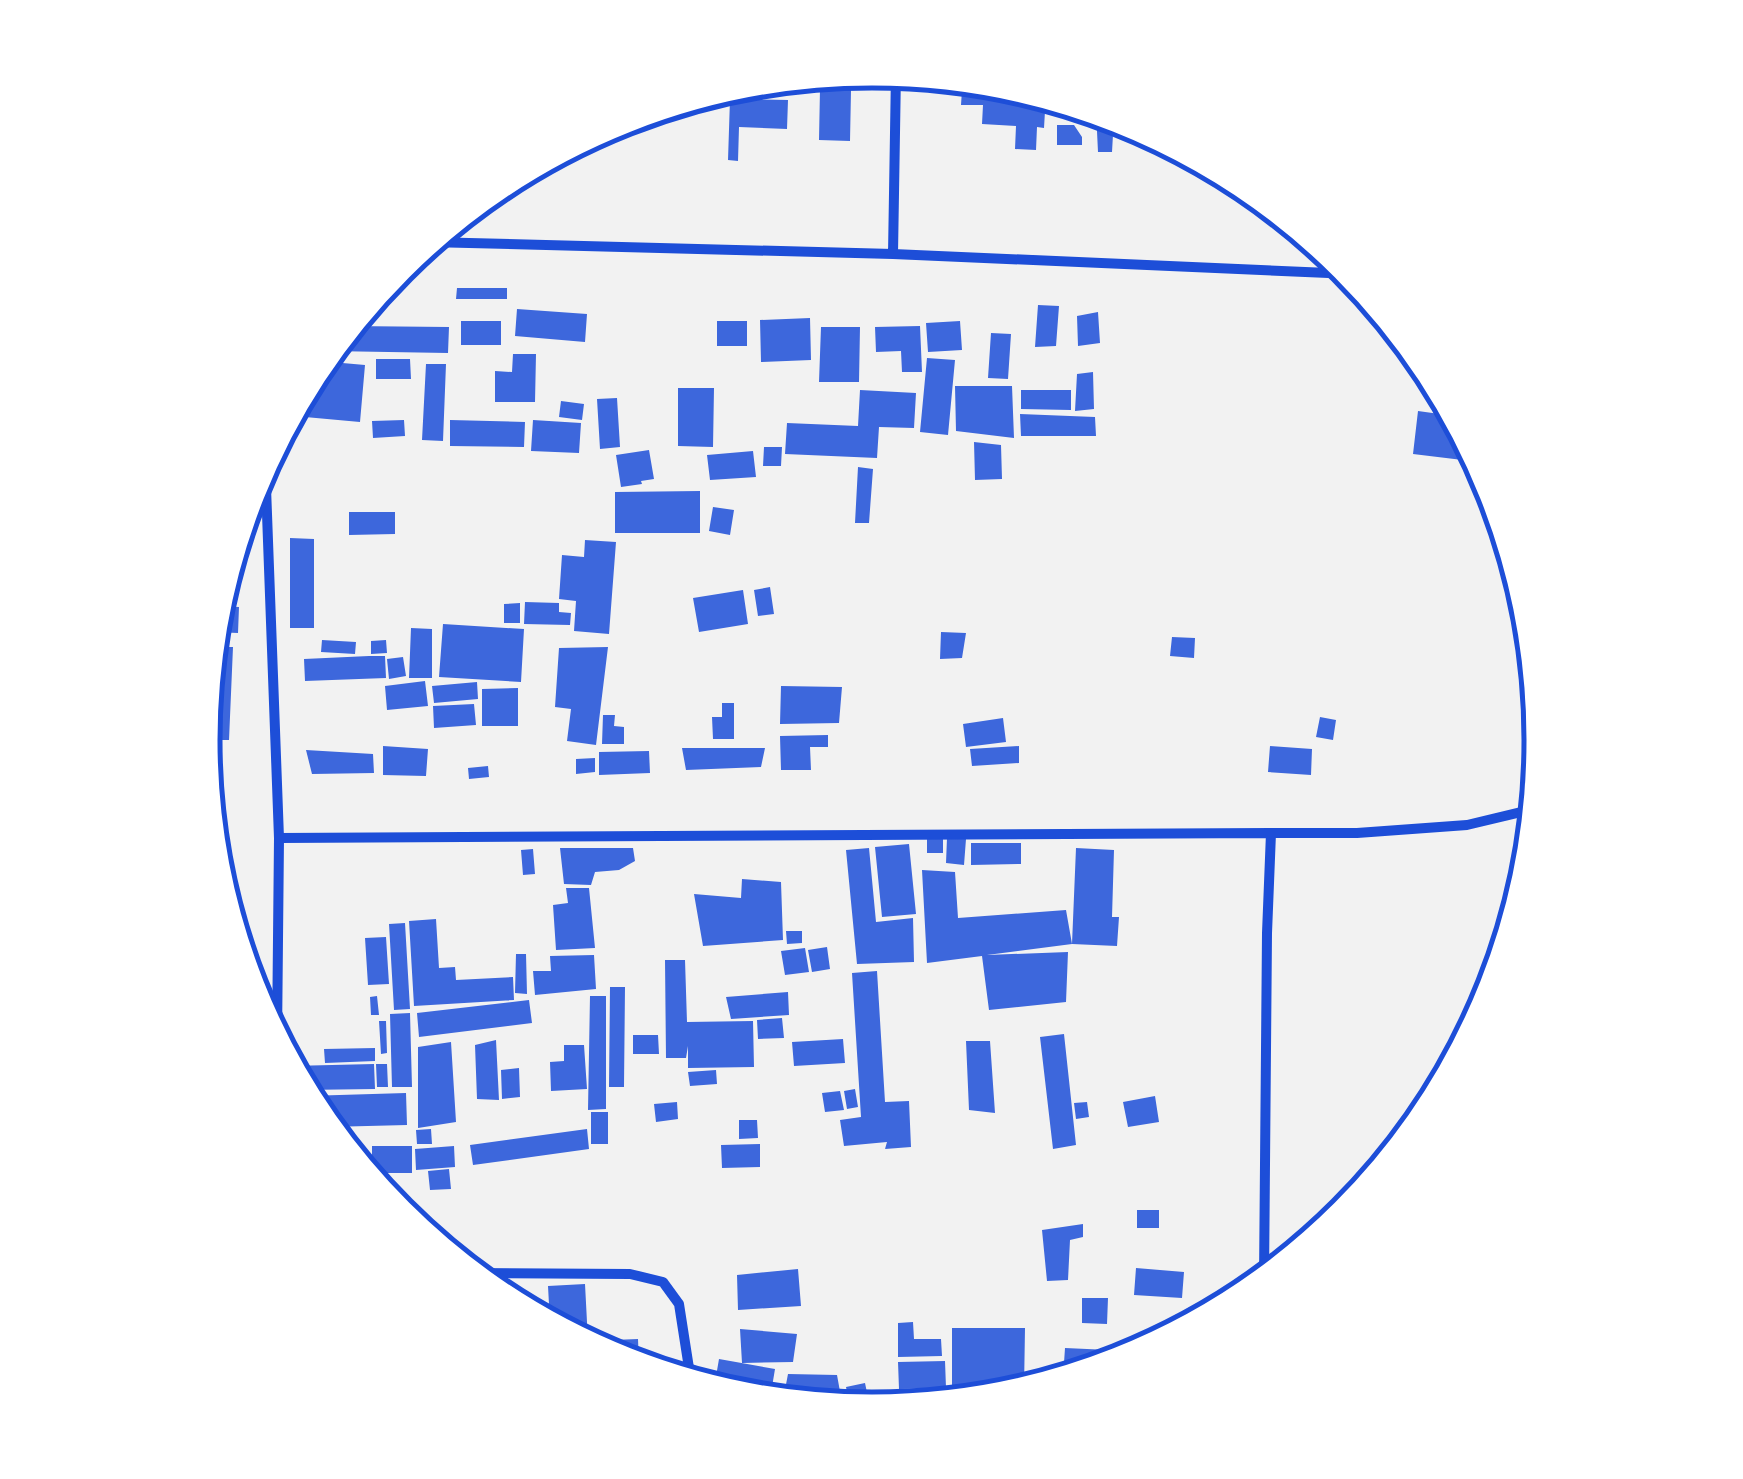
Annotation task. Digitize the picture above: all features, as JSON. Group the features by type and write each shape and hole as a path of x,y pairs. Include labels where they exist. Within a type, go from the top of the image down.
{"street":[{"path":"893,254 896,89"},
{"path":"450,242 893,254 1327,273"},
{"path":"266,497 279,838 277,1007"},
{"path":"279,838 1357,833 1468,825 1519,813"},
{"path":"1264,1260 1266,933 1271,833"},
{"path":"497,1273 630,1274 663,1282 678,1304 688,1365"}],"building":[{"path":"820,90 851,90 850,141 819,140"},
{"path":"962,94 1045,111 1044,128 1037,127 1036,150 1015,149 1016,126 982,124 983,105 961,105"},
{"path":"748,99 788,100 787,129 739,127 738,161 728,160 730,103"},
{"path":"1057,125 1074,125 1082,145 1057,145"},
{"path":"1097,128 1113,134 1112,152 1098,152"},
{"path":"457,288 507,288 507,299 456,299"},
{"path":"1038,305 1059,306 1056,346 1035,347"},
{"path":"517,309 587,314 585,342 515,336"},
{"path":"1098,312 1100,343 1078,346 1077,316"},
{"path":"810,318 811,360 761,362 760,320"},
{"path":"461,321 501,321 501,345 461,345"},
{"path":"717,321 747,321 747,346 717,346"},
{"path":"960,321 962,350 928,352 926,323"},
{"path":"368,326 449,327 448,353 348,351"},
{"path":"920,326 922,372 902,372 901,351 876,352 875,327"},
{"path":"821,327 860,327 859,382 819,382"},
{"path":"991,333 1011,334 1008,379 988,378"},
{"path":"513,354 536,354 535,402 495,402 495,371 512,372"},
{"path":"927,358 955,360 948,435 920,432"},
{"path":"376,359 410,359 411,379 376,379"},
{"path":"339,363 365,365 360,422 305,417"},
{"path":"426,364 446,364 443,441 422,440"},
{"path":"1093,372 1094,409 1075,411 1077,374"},
{"path":"955,386 1012,386 1014,438 956,431"},
{"path":"678,388 714,388 713,447 678,446"},
{"path":"860,390 916,393 914,428 879,427 877,458 785,454 787,423 858,426"},
{"path":"1021,390 1071,390 1071,410 1021,409"},
{"path":"617,398 620,447 600,449 597,399"},
{"path":"561,401 584,404 582,420 559,417"},
{"path":"1418,411 1436,413 1460,460 1413,454"},
{"path":"1020,414 1095,417 1096,436 1021,436"},
{"path":"404,420 405,436 373,438 372,421"},
{"path":"450,420 525,422 524,447 450,446"},
{"path":"533,420 581,423 579,453 531,451"},
{"path":"974,442 1001,445 1002,479 975,480"},
{"path":"764,447 782,447 781,466 763,466"},
{"path":"649,450 654,479 621,487 616,455"},
{"path":"753,451 756,477 710,480 707,455"},
{"path":"858,467 873,469 869,523 855,523"},
{"path":"700,491 700,533 615,533 615,492"},
{"path":"713,507 734,510 730,535 709,531"},
{"path":"349,512 395,512 395,534 349,535"},
{"path":"290,538 314,539 314,628 290,628"},
{"path":"585,540 616,542 609,634 574,631 576,601 559,599 562,555 584,557"},
{"path":"770,587 774,614 758,616 754,590"},
{"path":"743,590 748,624 699,632 693,598"},
{"path":"525,602 559,603 559,612 571,613 570,625 524,624"},
{"path":"520,603 520,623 504,623 504,604"},
{"path":"233,607 239,607 238,633 229,633"},
{"path":"443,624 524,629 521,682 439,677"},
{"path":"411,628 432,629 432,678 409,678"},
{"path":"941,632 966,633 962,658 940,659"},
{"path":"1172,637 1195,638 1194,658 1170,656"},
{"path":"322,640 356,642 355,654 321,652"},
{"path":"386,640 387,653 371,654 371,641"},
{"path":"226,647 233,647 229,740 220,740 221,697"},
{"path":"608,647 596,745 567,741 571,709 555,707 559,648"},
{"path":"385,656 386,678 305,681 304,659"},
{"path":"403,657 406,676 389,679 387,659"},
{"path":"425,681 428,706 387,710 385,686"},
{"path":"477,682 478,699 434,703 432,686"},
{"path":"781,686 842,687 839,723 780,724"},
{"path":"518,688 518,726 482,726 482,689"},
{"path":"722,703 734,703 734,739 713,739 712,717 722,717"},
{"path":"474,704 476,725 434,728 433,706"},
{"path":"603,715 615,715 614,726 624,727 624,744 602,744"},
{"path":"1320,717 1336,720 1333,740 1316,737"},
{"path":"1003,718 1006,742 966,747 963,724"},
{"path":"828,735 828,747 810,747 811,770 781,770 780,736"},
{"path":"383,746 428,749 426,776 383,775"},
{"path":"1019,746 1019,763 972,766 970,749"},
{"path":"1270,746 1312,749 1311,775 1268,772"},
{"path":"682,748 765,748 761,767 686,770"},
{"path":"306,750 373,754 374,773 312,774"},
{"path":"649,751 650,773 599,775 599,752"},
{"path":"595,758 595,772 576,774 576,759"},
{"path":"488,766 489,777 469,779 468,768"},
{"path":"947,838 966,839 964,865 946,863"},
{"path":"927,839 943,839 943,853 927,853"},
{"path":"971,843 1021,843 1021,864 971,865"},
{"path":"909,844 916,914 882,917 875,847"},
{"path":"560,848 633,848 635,861 619,870 595,872 591,885 564,884"},
{"path":"869,848 876,922 913,918 914,962 857,964 846,850"},
{"path":"1076,848 1114,850 1112,917 1119,917 1117,946 1072,944"},
{"path":"533,849 535,874 523,875 521,850"},
{"path":"922,870 955,872 958,918 1066,910 1072,944 987,955 1068,952 1066,1002 989,1010 982,956 927,963"},
{"path":"742,879 781,882 783,940 703,946 694,894 741,898"},
{"path":"566,888 589,888 595,948 556,950 553,905 568,903"},
{"path":"436,919 439,968 455,967 456,980 513,977 514,1000 414,1006 409,921"},
{"path":"405,923 410,1009 394,1010 389,924"},
{"path":"786,931 802,931 802,943 787,944"},
{"path":"386,937 389,984 368,985 365,938"},
{"path":"827,947 830,969 812,972 808,950"},
{"path":"805,948 809,972 785,975 781,951"},
{"path":"516,954 526,954 527,994 515,993"},
{"path":"594,955 596,989 535,995 533,971 551,971 550,956"},
{"path":"665,960 685,960 687,1022 753,1021 754,1067 688,1068 688,1046 686,1058 666,1058"},
{"path":"877,971 885,1102 909,1101 911,1147 885,1149 887,1142 844,1146 840,1120 861,1117 852,973"},
{"path":"610,987 625,987 624,1087 609,1087"},
{"path":"788,992 789,1015 731,1019 726,997"},
{"path":"377,996 379,1015 371,1015 370,997"},
{"path":"590,996 606,996 606,1109 588,1110"},
{"path":"529,1000 532,1023 419,1037 417,1013"},
{"path":"410,1013 412,1087 392,1087 390,1014"},
{"path":"782,1018 784,1038 758,1039 757,1020"},
{"path":"379,1021 386,1021 387,1053 381,1054"},
{"path":"1064,1034 1076,1145 1053,1149 1040,1037"},
{"path":"633,1035 658,1035 659,1054 633,1054"},
{"path":"843,1039 845,1063 794,1066 792,1042"},
{"path":"496,1040 499,1100 477,1099 475,1045"},
{"path":"966,1041 990,1041 995,1113 969,1110"},
{"path":"451,1042 456,1122 418,1128 418,1047"},
{"path":"564,1045 584,1045 587,1089 551,1091 550,1062 564,1061"},
{"path":"375,1048 375,1061 325,1063 324,1049"},
{"path":"374,1064 375,1089 322,1090 307,1066"},
{"path":"376,1064 387,1064 388,1087 377,1087"},
{"path":"519,1068 520,1097 502,1099 501,1070"},
{"path":"716,1070 717,1084 690,1086 688,1072"},
{"path":"855,1089 858,1107 847,1109 844,1091"},
{"path":"840,1091 844,1110 825,1112 822,1093"},
{"path":"406,1093 407,1125 347,1127 325,1095"},
{"path":"1155,1096 1159,1122 1128,1127 1123,1102"},
{"path":"677,1102 678,1119 656,1122 654,1104"},
{"path":"1087,1102 1089,1117 1076,1119 1074,1103"},
{"path":"591,1112 608,1112 608,1144 591,1144"},
{"path":"739,1120 757,1120 758,1138 739,1139"},
{"path":"431,1129 432,1144 417,1144 416,1130"},
{"path":"587,1129 589,1149 473,1165 470,1145"},
{"path":"760,1144 760,1167 722,1168 721,1145"},
{"path":"372,1146 412,1146 412,1173 385,1173 372,1158"},
{"path":"454,1146 455,1167 416,1170 415,1149"},
{"path":"449,1169 451,1189 430,1190 428,1171"},
{"path":"1137,1210 1159,1210 1159,1228 1137,1228"},
{"path":"1083,1224 1083,1237 1070,1240 1068,1280 1047,1281 1042,1230"},
{"path":"1136,1268 1184,1272 1182,1298 1134,1295"},
{"path":"798,1269 801,1306 738,1310 737,1275"},
{"path":"585,1284 587,1326 549,1306 548,1286"},
{"path":"1082,1298 1108,1298 1107,1324 1082,1323"},
{"path":"913,1322 914,1339 941,1339 942,1356 898,1357 898,1323"},
{"path":"952,1328 1025,1328 1024,1373 952,1386"},
{"path":"740,1329 797,1334 793,1362 742,1363"},
{"path":"638,1339 638,1348 617,1340"},
{"path":"1065,1348 1101,1350 1081,1357 1064,1362"},
{"path":"719,1359 775,1369 773,1384 717,1372"},
{"path":"945,1361 946,1387 899,1389 898,1362"},
{"path":"788,1374 837,1375 840,1391 829,1390 786,1386"},
{"path":"865,1383 867,1392 847,1391 846,1387"}]}
